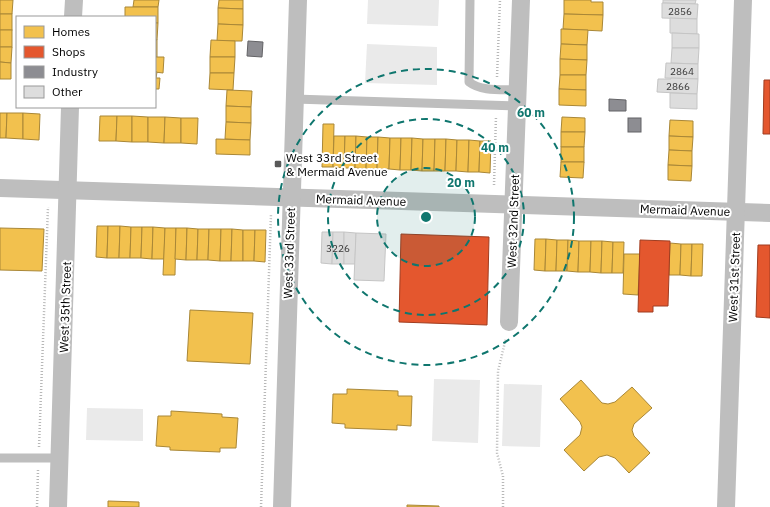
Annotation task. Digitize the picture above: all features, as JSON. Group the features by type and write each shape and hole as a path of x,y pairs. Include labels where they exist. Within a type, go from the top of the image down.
{"street":[{"path":"73,16 74,0"},
{"name":"West 33rd Street","path":"282,507 298,0"},
{"name":"West 32nd Street","path":"508,327 521,0"},
{"name":"West 31st Street","path":"726,507 743,0"},
{"name":"West 35th Street","path":"58,507 70,108"},
{"name":"Mermaid Avenue","path":"0,188 770,213"}],"lane":[{"path":"470,0 470,82 475,86 518,98"},
{"path":"294,99 518,98"},
{"path":"0,458 60,458"}],"path":[{"path":"37,507 48,207"},
{"path":"261,507 271,214"},
{"path":"503,507 503,476 497,453 498,371 508,327"}],"shaded area":[{"path":"368,0 439,0 438,26 367,24"},
{"path":"367,44 437,47 437,85 365,83"},
{"path":"434,379 480,380 478,443 432,441"},
{"path":"504,384 542,385 540,447 502,446"},
{"path":"87,408 143,409 143,441 86,440"}],"building: Homes":[{"path":"0,0 13,0 12,14 0,14"},
{"path":"134,0 159,0 158,7 133,7"},
{"path":"219,0 243,0 243,9 218,8"},
{"path":"564,0 591,0 591,2 603,2 603,15 564,14"},
{"path":"125,7 158,7 158,23 156,23 156,16 125,16"},
{"path":"218,8 243,9 243,25 218,24"},
{"path":"0,14 12,14 12,30 0,30"},
{"path":"564,14 603,15 602,31 563,29"},
{"path":"156,23 158,23 157,40"},
{"path":"218,24 243,25 242,41 217,41"},
{"path":"561,29 588,30 587,45 561,44"},
{"path":"0,30 12,30 12,47 0,47"},
{"path":"156,40 157,40 156,57"},
{"path":"211,40 235,41 235,57 210,57"},
{"path":"561,44 587,45 587,60 560,59"},
{"path":"0,47 12,47 11,63 0,62"},
{"path":"156,57 164,57 163,73 156,72"},
{"path":"210,57 235,57 234,73 210,73"},
{"path":"560,59 587,60 586,75 560,75"},
{"path":"0,62 11,63 11,79 0,79"},
{"path":"210,73 234,73 233,90 209,89"},
{"path":"560,75 586,75 586,90 559,89"},
{"path":"156,78 160,78 159,89 156,89"},
{"path":"559,89 586,90 586,106 559,105"},
{"path":"227,90 252,91 251,107 226,106"},
{"path":"226,106 251,107 251,123 226,122"},
{"path":"0,113 7,113 6,138 0,138"},
{"path":"7,113 23,113 23,139 6,138"},
{"path":"23,113 40,114 39,140 23,139"},
{"path":"100,116 117,116 116,141 99,141"},
{"path":"117,116 132,116 132,142 116,141"},
{"path":"132,116 148,117 148,142 132,142"},
{"path":"148,117 165,117 164,143 148,142"},
{"path":"165,117 181,118 181,143 164,143"},
{"path":"562,117 585,118 585,132 561,132"},
{"path":"181,118 198,118 197,144 181,143"},
{"path":"670,120 693,121 693,137 669,136"},
{"path":"226,122 251,123 250,140 225,139"},
{"path":"323,124 334,124 333,167 322,167"},
{"path":"561,132 585,132 584,147 561,147"},
{"path":"334,136 345,136 344,168 333,167"},
{"path":"345,136 356,136 355,168 344,168"},
{"path":"356,136 367,137 366,169 355,168"},
{"path":"669,136 693,137 692,151 669,150"},
{"path":"367,137 378,137 377,169 366,169"},
{"path":"378,137 390,138 389,169 377,169"},
{"path":"390,138 401,138 400,170 389,169"},
{"path":"401,138 412,138 411,170 400,170"},
{"path":"412,138 423,139 422,171 411,170"},
{"path":"216,139 250,140 250,155 216,154"},
{"path":"423,139 435,139 434,171 422,171"},
{"path":"435,139 446,139 445,171 434,171"},
{"path":"446,139 457,140 456,171 445,171"},
{"path":"457,140 469,140 468,172 456,171"},
{"path":"469,140 480,141 479,172 468,172"},
{"path":"480,141 491,141 490,173 479,172"},
{"path":"561,147 584,147 584,162 561,162"},
{"path":"669,150 692,151 692,166 668,165"},
{"path":"561,162 584,162 583,178 560,177"},
{"path":"668,165 692,166 691,181 668,180"},
{"path":"97,226 108,226 107,258 96,257"},
{"path":"108,226 120,226 119,258 107,258"},
{"path":"120,226 131,227 130,258 119,258"},
{"path":"131,227 142,227 141,258 130,258"},
{"path":"142,227 153,227 152,259 141,258"},
{"path":"153,227 165,228 164,259 152,259"},
{"path":"0,228 44,229 42,271 0,270"},
{"path":"165,228 176,228 175,275 163,275"},
{"path":"176,228 187,228 186,260 175,259"},
{"path":"187,228 198,229 197,260 186,260"},
{"path":"198,229 209,229 208,260 197,260"},
{"path":"209,229 221,229 220,261 208,260"},
{"path":"221,229 232,229 231,261 220,261"},
{"path":"232,229 243,230 243,261 231,261"},
{"path":"243,230 255,230 254,261 243,261"},
{"path":"255,230 266,230 265,262 254,261"},
{"path":"535,239 546,239 545,271 534,270"},
{"path":"546,239 557,240 556,271 545,271"},
{"path":"557,240 568,240 567,271 556,271"},
{"path":"568,240 579,241 578,272 567,271"},
{"path":"579,241 591,241 590,272 578,272"},
{"path":"591,241 602,241 601,273 590,272"},
{"path":"602,241 613,242 612,273 601,273"},
{"path":"613,242 624,242 623,273 612,273"},
{"path":"670,243 681,244 680,275 669,275"},
{"path":"681,244 692,244 691,276 680,275"},
{"path":"692,244 703,244 702,276 691,276"},
{"path":"624,254 640,254 638,295 623,294"},
{"path":"190,310 253,313 250,364 187,361"},
{"path":"581,380 602,403 608,404 615,402 632,387 652,408 634,424 632,430 634,436 650,453 629,473 615,458 607,455 599,457 584,471 564,450 580,435 582,427 580,422 560,399"},
{"path":"347,389 398,391 398,396 412,396 411,426 397,425 397,430 345,428 345,424 332,423 333,394 347,394"},
{"path":"171,411 222,414 222,417 238,418 236,448 220,448 220,452 170,450 170,447 156,446 158,416 171,416"},
{"path":"108,501 139,502 139,507 108,507"},
{"path":"407,505 439,506 439,507 407,507"}],"building: Shops":[{"path":"764,80 770,80 770,134 763,134"},
{"path":"401,234 489,237 487,325 399,322"},
{"path":"640,240 670,241 668,306 653,306 653,312 638,312"},
{"path":"758,245 770,245 770,318 756,317"}],"building: Industry":[{"path":"248,41 263,42 262,57 247,56"},
{"path":"609,99 626,100 626,111 609,111"},
{"path":"628,118 641,118 641,132 628,132"}],"building: Other":[{"path":"663,0 696,0 695,4 663,3"},
{"path":"662,3 698,4 697,19 662,18"},
{"path":"670,18 697,19 697,34 670,33"},
{"path":"672,33 699,34 699,48 672,48"},
{"path":"672,48 699,48 698,64 671,63"},
{"path":"666,63 698,64 698,79 665,78"},
{"path":"658,79 698,79 697,94 657,92"},
{"path":"670,93 697,94 697,109 670,108"},
{"path":"322,232 333,232 332,264 321,263"},
{"path":"333,232 344,232 344,264 332,264"},
{"path":"344,232 356,233 355,264 344,264"},
{"path":"356,233 386,234 384,281 354,280"}],"place":[{"name":"West 33rd Street & Mermaid Avenue","path":"278,164"}]}
